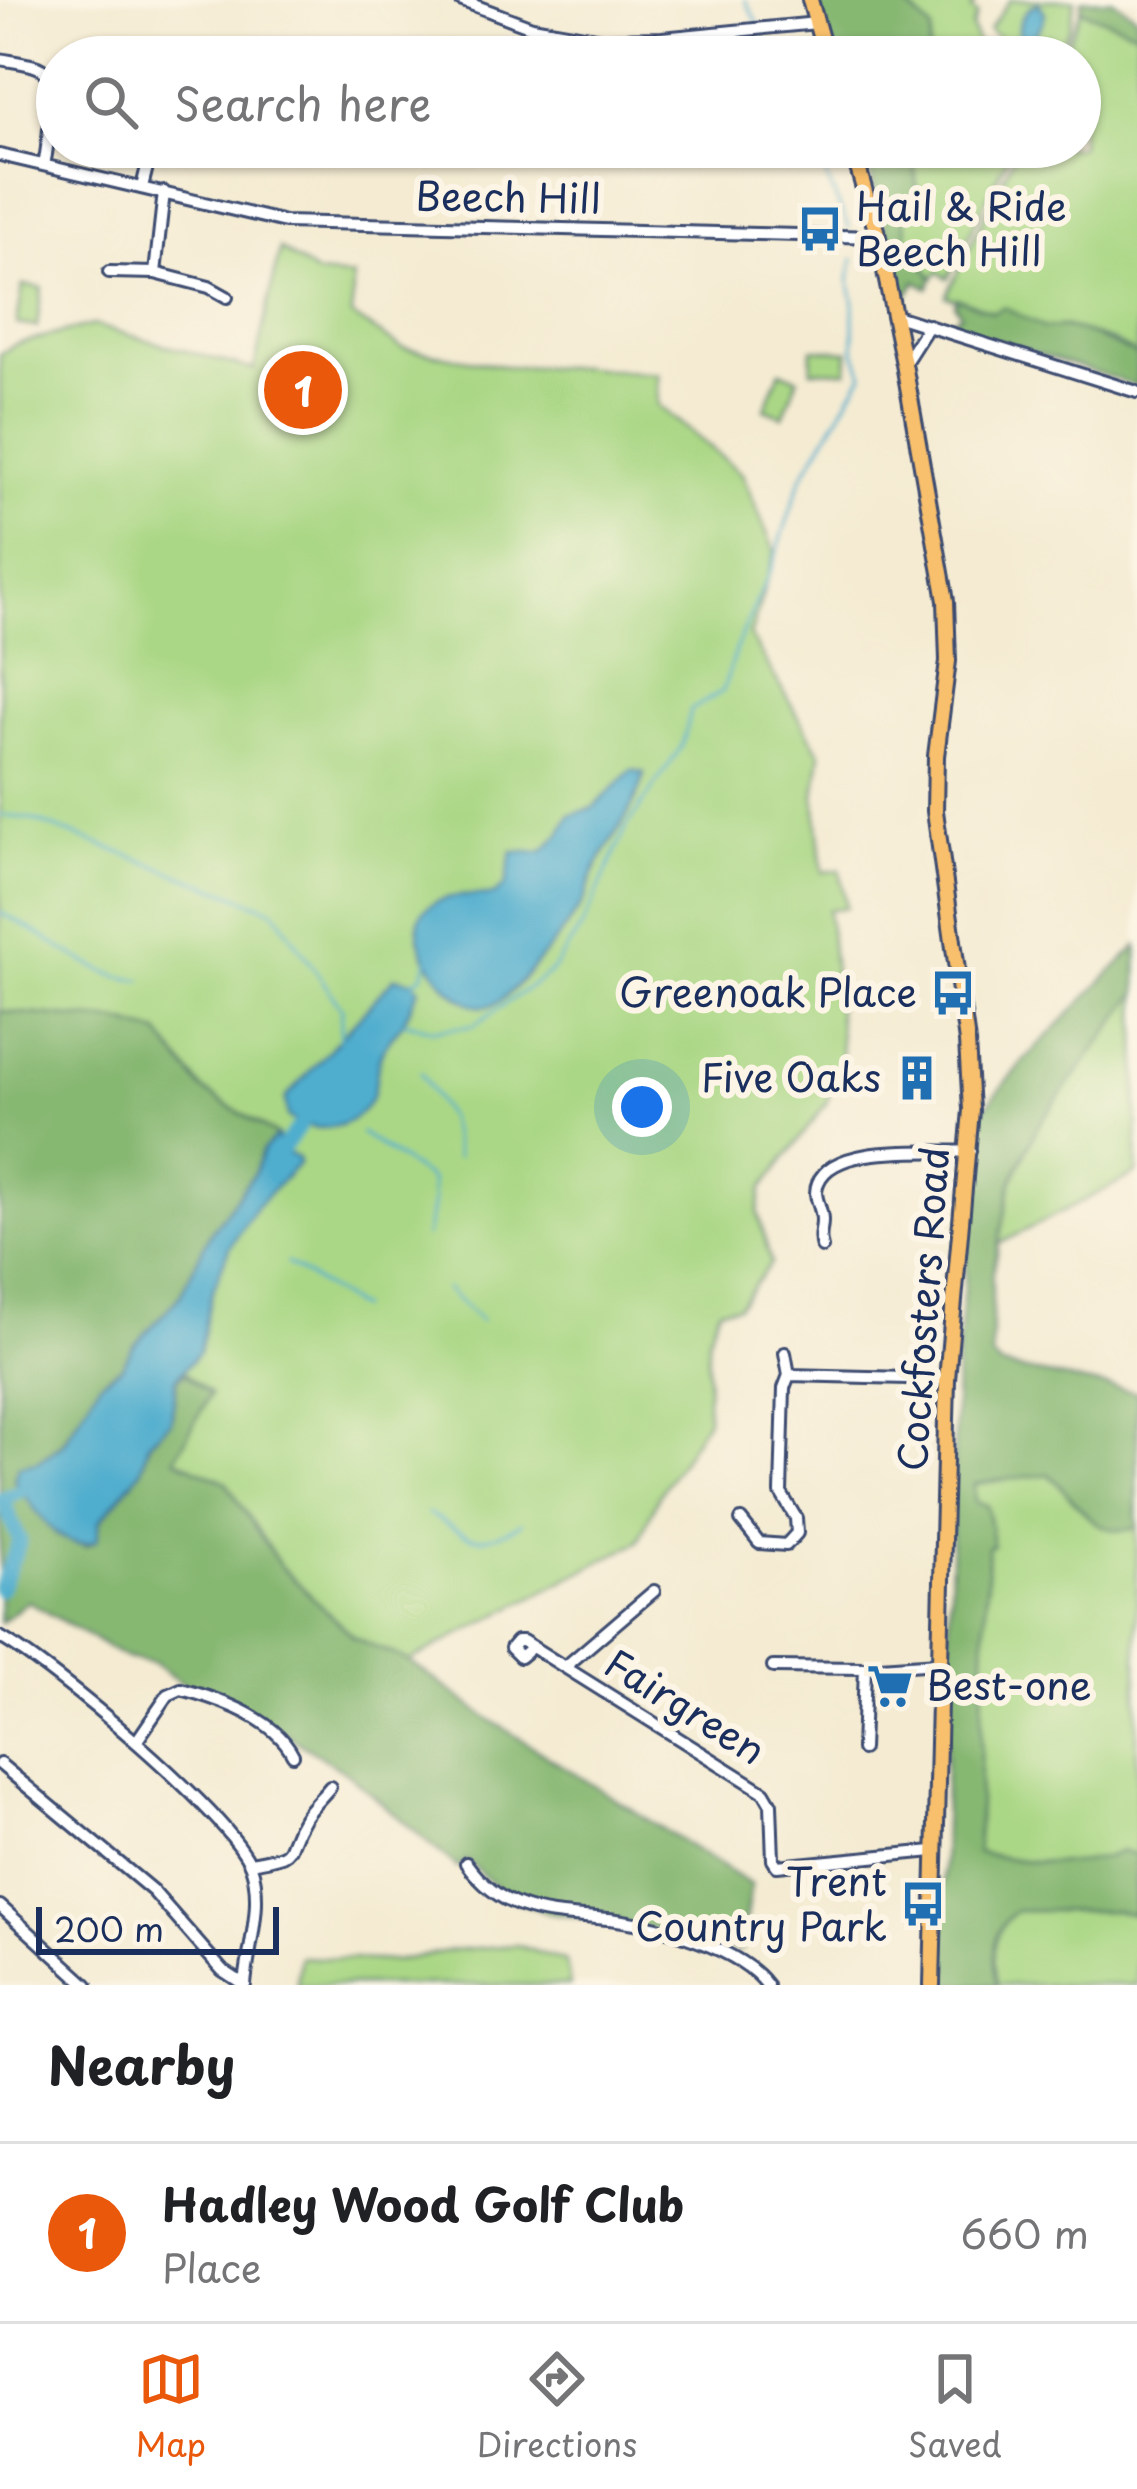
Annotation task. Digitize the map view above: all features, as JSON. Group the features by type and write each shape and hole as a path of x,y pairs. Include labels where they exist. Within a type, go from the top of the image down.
{"main road":[{"path":"810,0 820,36"},
{"name":"Cockfosters Road","path":"858,168 878,237 904,364 946,601 948,661 936,756 935,812 967,1042 970,1151 947,1379 932,1985"}],"street":[{"path":"460,0 532,27 574,36"},
{"path":"685,36 817,23"},
{"path":"0,59 36,67"},
{"name":"Beech Hill","path":"0,154 36,163"},
{"name":"Beech Hill","path":"57,168 294,223 878,237"},
{"path":"142,187 147,168"},
{"path":"155,273 164,192"},
{"path":"109,272 155,273 209,287 227,297"},
{"path":"893,315 1137,392"},
{"path":"904,364 929,325"},
{"path":"822,1247 822,1213 815,1197 819,1180 833,1167 879,1143 939,1154 970,1151"},
{"path":"740,1549 754,1540 786,1545 796,1533 796,1518 781,1493 784,1388 789,1375 784,1352"},
{"path":"789,1375 947,1379"},
{"path":"741,1520 754,1540"},
{"name":"Fairgreen","path":"565,1667 654,1591"},
{"path":"0,1764 153,1892 222,1970 245,1985 256,1900 250,1863 233,1835 136,1742 1,1637"},
{"name":"Fairgreen","path":"532,1647 764,1792 771,1804 773,1860 782,1867 933,1851"},
{"path":"773,1667 938,1663"},
{"path":"862,1749 866,1668"},
{"path":"136,1742 168,1695 181,1688 269,1726 286,1740 293,1755"},
{"path":"250,1863 279,1858 293,1849 303,1819 330,1787"},
{"path":"466,1863 505,1900 550,1917 621,1921 728,1952 754,1968 767,1985"},
{"path":"0,1906 87,1985"}],"green space":[{"path":"814,0 877,0 887,5 901,0 932,30 931,36 829,36"},
{"path":"902,0 976,0 971,10 977,14 972,27 975,36 931,36 932,30"},
{"path":"1010,0 1075,0 1066,36 997,36 989,30"},
{"path":"1082,0 1113,0 1137,16 1137,32 1081,10"},
{"path":"1081,10 1137,32 1137,355 1113,341 1065,327 1044,328 946,296 1008,168 1101,168 1101,36 1070,36"},
{"path":"869,168 915,168 919,201 903,215 905,250 933,278 928,288 916,281 905,299 898,297 891,248"},
{"path":"914,168 1002,168 948,278 938,272 933,278 905,250 903,215 919,201"},
{"path":"280,249 317,274 353,277 352,316 402,348 509,367 658,374 658,405 742,474 775,552 750,636 821,754 815,795 823,872 840,870 846,907 828,910 842,1058 826,1104 762,1189 758,1212 771,1263 738,1306 719,1308 708,1338 707,1419 658,1497 638,1542 409,1661 355,1638 281,1567 226,1482 174,1458 210,1394 183,1371 176,1356 142,1338 277,1135 203,1090 187,1069 0,1129 0,354 16,344 93,325 254,370"},
{"path":"23,285 42,288 37,327 17,324"},
{"path":"958,298 993,312 1004,307 1044,328 1082,331 1137,355 1137,386 958,328 951,321 961,314 954,304"},
{"path":"812,349 848,351 847,371 811,370"},
{"path":"780,371 798,378 783,416 765,409"},
{"path":"1137,946 1137,993 1038,1125 1012,1181 992,1278 992,1357 1000,1366 1137,1392 1137,1528 1122,1530 1097,1523 1048,1474 974,1484 975,1502 987,1505 993,1545 988,1547 977,1852 1050,1862 1088,1861 1121,1851 1137,1856 1134,1915 1016,1911 1002,1926 995,1944 997,1985 940,1985 956,1369 981,1112 1026,1058"},
{"path":"1137,993 1137,1173 997,1245 1012,1181 1038,1125"},
{"path":"0,1011 118,1021 159,1033 203,1090 277,1136 263,1150 254,1174 211,1232 180,1296 121,1367 102,1380 62,1443 38,1462 18,1466 15,1481 57,1535 86,1546 97,1540 100,1522 141,1471 149,1443 171,1421 177,1379 185,1373 210,1394 175,1459 226,1482 281,1567 355,1638 409,1661 489,1719 751,1885 740,1951 684,1933 548,1913 507,1897 466,1860 458,1868 348,1774 249,1710 181,1683 154,1663 126,1658 28,1601 0,1623"},
{"path":"1101,1387 1137,1392 1137,1985 940,1985 953,1500 974,1502 974,1484"},
{"path":"516,1945 566,1962 570,1985 297,1985 300,1957 395,1961"}],"water":[{"path":"1039,3 1045,13 1040,28 1031,36 1020,36 1022,18"},
{"path":"632,770 644,773 637,796 594,872 585,898 544,955 495,1004 481,1006 451,990 437,975 420,940 418,924 424,911 448,898 494,895 506,884 512,852 542,852 570,815 593,808"},
{"path":"395,977 413,981 419,988 381,1054 373,1095 363,1110 332,1127 309,1127 288,1117 285,1099"},
{"path":"277,1136 281,1150 299,1163 256,1207 229,1248 211,1296 199,1352 176,1379 171,1421 148,1443 141,1470 100,1521 97,1540 84,1544 60,1536 14,1480 18,1466 38,1462 63,1444 100,1382 121,1368 133,1347 180,1296 211,1232 254,1174 263,1150"}],"waterway":[{"path":"745,0 759,25"},
{"path":"822,168 849,228"},
{"path":"404,1022 433,1030 473,1026 551,972 583,925 626,828 682,746 691,710 723,691 801,479 863,374 854,349 849,279 853,259"},
{"path":"0,815 31,819 274,910 342,1009 340,1039"},
{"path":"0,913 86,963 142,980"},
{"path":"413,981 422,976 428,960"},
{"path":"421,1073 448,1118 457,1157"},
{"path":"281,1150 300,1126"},
{"path":"361,1133 431,1180 433,1203 426,1236"},
{"path":"287,1263 359,1309"},
{"path":"446,1289 481,1321"},
{"path":"0,1589 20,1541 2,1499 22,1490"},
{"path":"428,1513 473,1537 494,1536 521,1523"}],"place":[{"name":"Hail & Ride Beech Hill","path":"820,229"},
{"name":"Hadley Wood Golf Club","path":"303,390"},
{"name":"Greenoak Place","path":"953,993"},
{"name":"Five Oaks","path":"917,1078"},
{"name":"Best-one","path":"890,1686"},
{"name":"Trent Country Park","path":"923,1904"}]}
